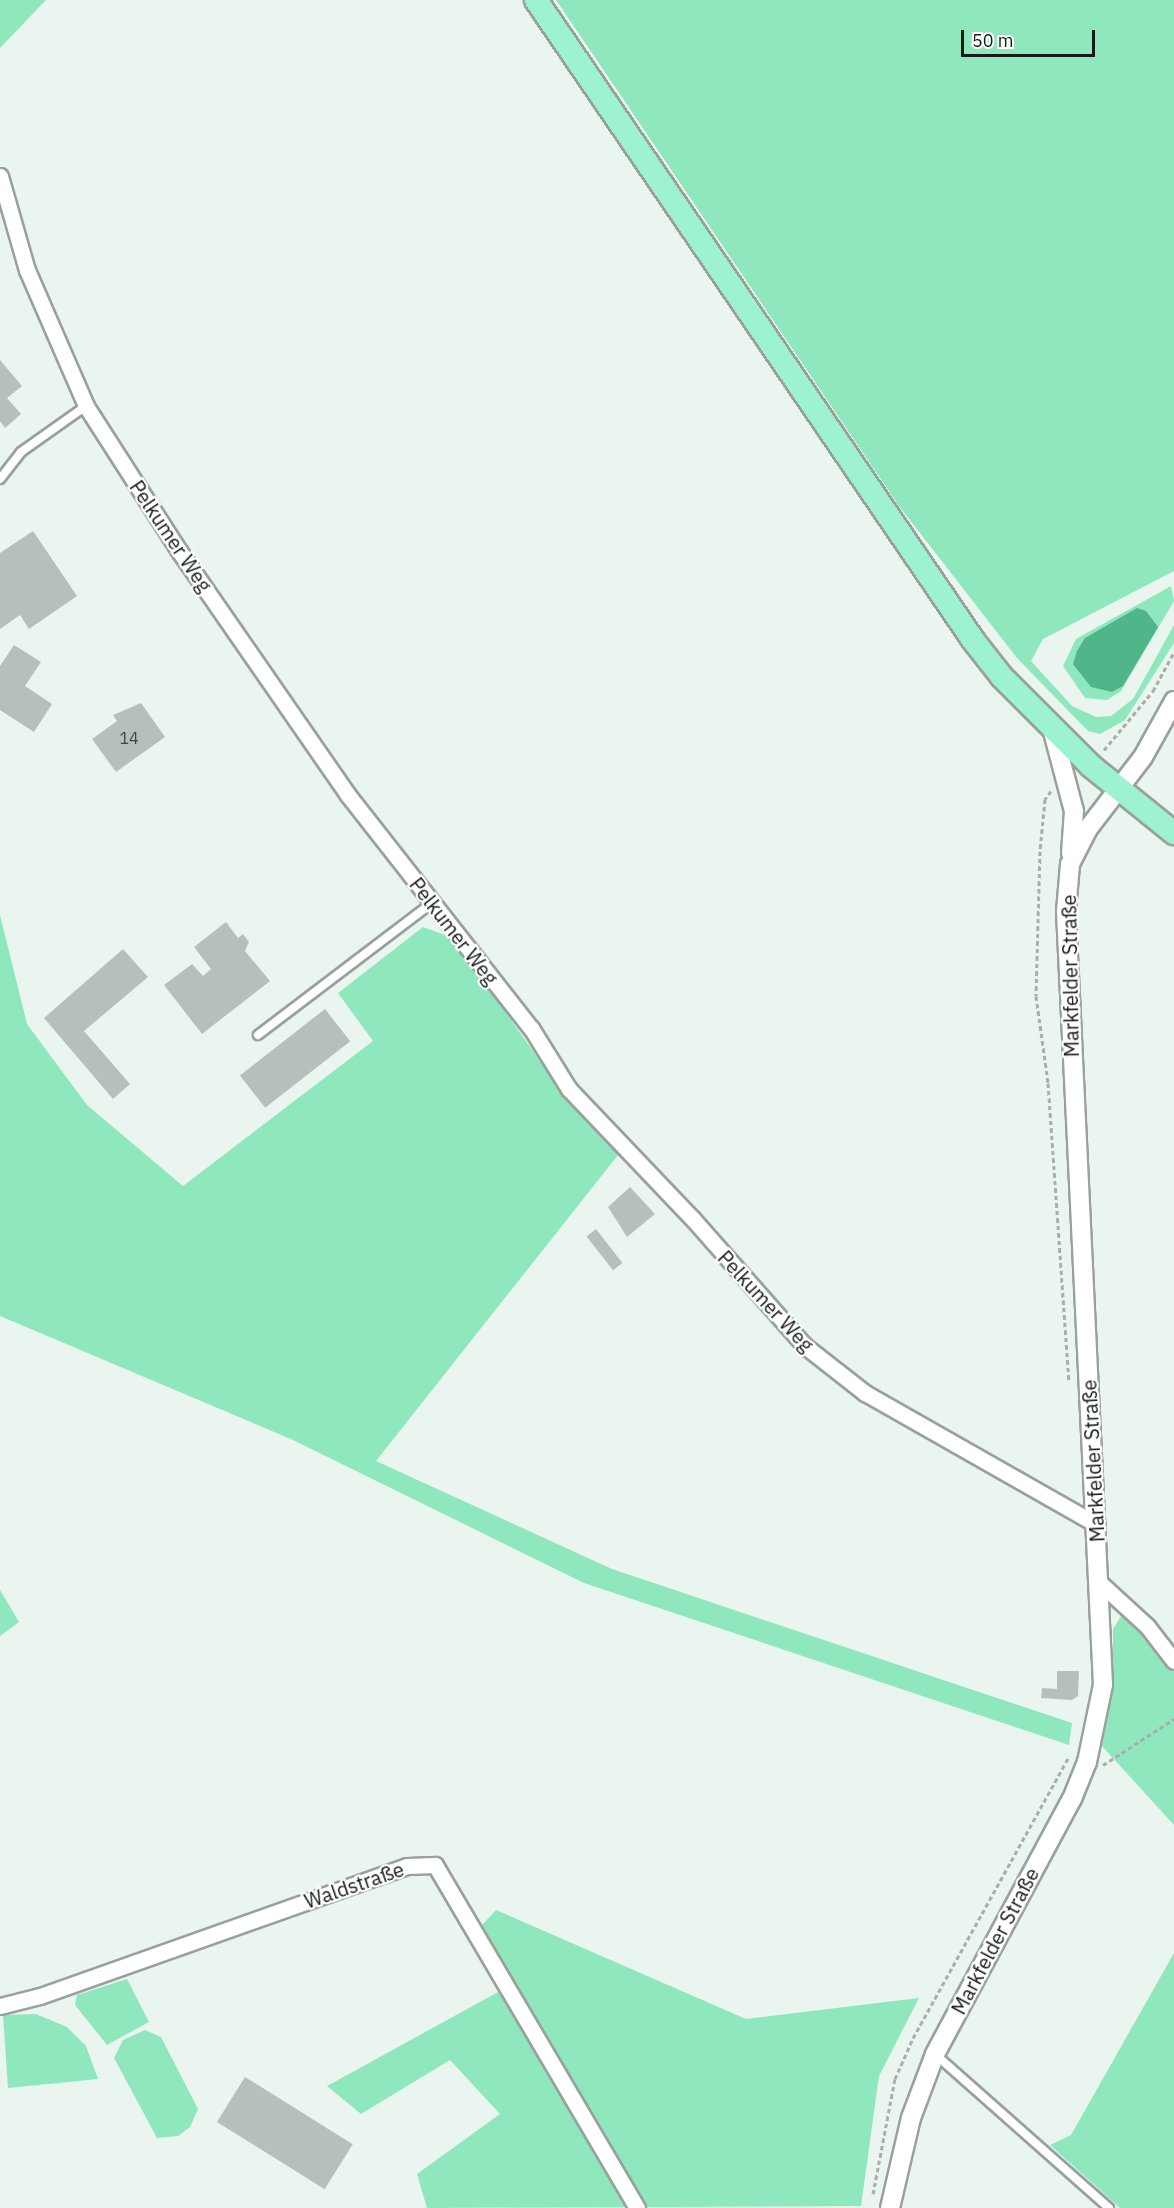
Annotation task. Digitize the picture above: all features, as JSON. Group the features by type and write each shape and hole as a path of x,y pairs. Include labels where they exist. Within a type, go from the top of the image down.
{"main road":[{"path":"536,0 941,597 1002,677 1117,789 1174,834"}],"street":[{"name":"Pelkumer Weg","path":"0,176 27,270 86,406 179,551 348,795 531,1028 569,1089 680,1204 805,1346 865,1393 1096,1524"},
{"name":"Markfelder Straße","path":"890,2208 911,2118 935,2054 1072,1799 1087,1762 1103,1685 1100,1583 1066,976 1070,864 1087,830 1143,757 1174,701"},
{"path":"1052,726 1074,811 1070,864"},
{"path":"1100,1583 1147,1626 1174,1661"},
{"name":"Waldstraße","path":"0,2006 40,1996 406,1866 435,1865 638,2208"}],"lane":[{"path":"0,479 21,452 86,406"},
{"path":"258,1035 432,903"},
{"path":"935,2054 1109,2208"}],"path":[{"path":"873,2197 895,2079 913,2038 1070,1754 1087,1762 1106,1765 1174,1719"}],"shaded area":[{"path":"0,0 46,0 0,48"},
{"path":"556,0 1174,0 1174,571 1043,639 1031,661 1072,706 1096,717 1111,716 1133,699 1174,625 1174,643 1125,720 1100,734 1088,731 1017,658 899,506"},
{"path":"1171,586 1174,601 1121,691 1107,700 1085,698 1063,666 1076,639"},
{"path":"1137,608 1146,611 1158,627 1123,686 1112,692 1091,687 1073,664 1077,651 1085,638"},
{"path":"0,915 27,1024 87,1105 183,1186 373,1041 338,993 423,927 453,938 538,1058 618,1155 376,1461 612,1569 1072,1723 1069,1745 584,1583 293,1440 0,1316"},
{"path":"0,1590 19,1622 0,1636"},
{"path":"1123,1613 1174,1671 1174,1825 1101,1745 1113,1680 1113,1629"},
{"path":"496,1910 746,2019 919,1998 879,2076 861,2206 427,2208 417,2174 500,2114 450,2060 361,2114 327,2086 509,1986 619,2174 482,1925"},
{"path":"1174,1953 1174,2208 1120,2208 1050,2145 1071,2135"},
{"path":"127,1979 149,2022 107,2045 75,2005 77,1995"},
{"path":"36,2014 67,2027 86,2046 98,2079 8,2088 3,2015"},
{"path":"145,2030 161,2037 198,2109 190,2127 178,2136 157,2138 114,2058 123,2040"}],"building":[{"path":"0,360 22,386 7,398 21,414 5,428 0,421"},
{"path":"33,531 77,596 29,629 20,615 0,629 0,553"},
{"path":"14,645 41,662 25,686 52,704 34,732 0,710 0,666"},
{"path":"141,703 165,737 116,772 92,739 117,721 113,715"},
{"path":"226,922 238,938 243,934 249,942 245,951 270,981 202,1034 164,985 192,964 203,976 211,969 194,947"},
{"path":"123,949 148,977 84,1031 130,1084 113,1099 44,1018"},
{"path":"325,1009 350,1041 265,1108 240,1075"},
{"path":"630,1187 655,1214 627,1237 608,1207"},
{"path":"596,1229 622,1263 613,1270 587,1236"},
{"path":"1057,1671 1079,1671 1078,1696 1072,1700 1041,1698 1042,1688 1057,1689"},
{"path":"245,2077 353,2144 325,2189 217,2122"}]}
